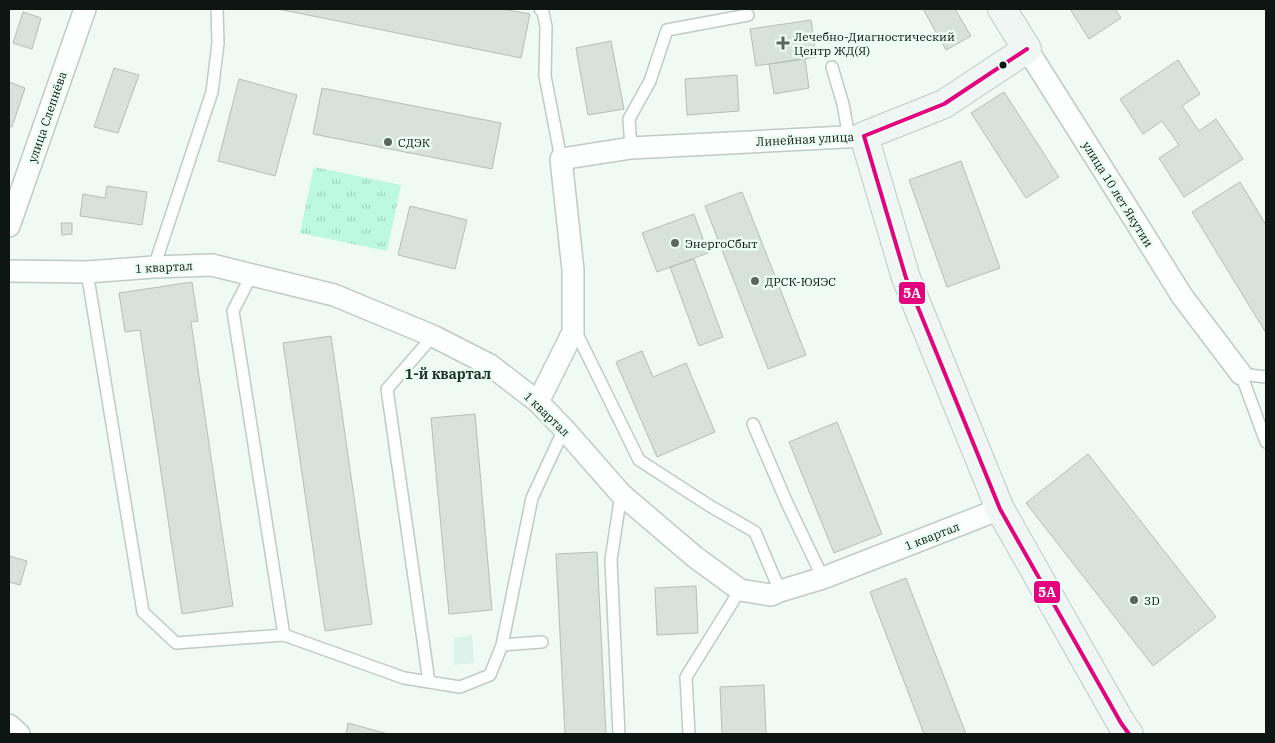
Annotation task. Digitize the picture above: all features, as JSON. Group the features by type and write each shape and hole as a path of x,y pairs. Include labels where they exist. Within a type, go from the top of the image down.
{"main road":[{"name":"улица 10 лет Якутии","path":"1002,9 1027,49"},
{"name":"Линейная улица","path":"856,136 944,104 1027,49"},
{"path":"856,136 906,278 1000,509 1129,734"}],"street":[{"name":"улица Слепнёва","path":"9,226 85,9"},
{"name":"улица 10 лет Якутии","path":"1027,49 1182,296 1241,374"},
{"name":"Линейная улица","path":"561,159 631,148 856,136"},
{"path":"538,402 573,332 573,270 561,159"},
{"name":"1 квартал","path":"13,271 87,272 212,265 334,294 433,336 490,366 538,402 621,494 696,557 740,590 771,595 823,578 1000,509"},
{"path":"9,725 19,734"}],"lane":[{"path":"154,267 212,92 218,43 216,9"},
{"path":"540,9 543,12 546,27 545,76 561,159"},
{"path":"631,148 629,119 650,80 667,30 748,15"},
{"path":"832,67 843,104 856,136"},
{"path":"87,272 143,612 176,643 284,635 404,678 460,687 490,675 502,645 532,498 564,429"},
{"path":"252,274 233,311 284,635"},
{"path":"573,332 578,336 639,460 710,506 755,532 780,591"},
{"path":"429,682 388,389 433,336"},
{"path":"1266,377 1241,374 1266,442"},
{"path":"753,424 823,578"},
{"path":"619,734 611,560 621,494"},
{"path":"689,734 686,676 740,590"},
{"path":"502,645 542,642"}],"shaded area":[{"path":"472,635 474,663 454,665 454,638"}],"green space":[{"path":"314,167 401,185 387,251 300,233"}],"building":[{"path":"278,9 503,9 530,14 521,58"},
{"path":"923,9 955,9 971,36 946,50"},
{"path":"1070,9 1115,9 1121,18 1089,39"},
{"path":"23,12 41,18 32,49 13,43"},
{"name":"Лечебно-Диагностический Центр ЖД(Я)","path":"811,20 816,57 756,66 750,29"},
{"path":"611,41 624,109 588,115 576,48"},
{"path":"805,59 809,88 774,94 769,64"},
{"path":"1178,60 1200,94 1182,106 1199,131 1216,119 1243,159 1184,197 1159,158 1179,145 1162,121 1143,134 1120,99"},
{"path":"114,68 139,75 118,133 94,127"},
{"path":"737,75 739,111 687,115 685,79"},
{"path":"239,79 297,95 275,176 218,161"},
{"path":"9,82 25,88 12,127 9,126"},
{"path":"322,88 501,123 492,169 313,134"},
{"path":"1004,92 1059,177 1026,198 971,113"},
{"path":"961,161 1000,268 947,287 909,180"},
{"path":"1240,182 1266,225 1266,333 1192,212"},
{"path":"107,186 147,192 142,225 80,216 83,194 105,198"},
{"path":"742,192 806,355 768,369 705,206"},
{"path":"410,206 467,220 455,269 398,255"},
{"path":"694,214 708,253 657,272 642,233"},
{"path":"61,223 72,223 72,234 62,235"},
{"path":"694,259 723,337 699,346 670,267"},
{"path":"192,282 198,321 191,322 233,606 182,614 140,330 125,332 119,293"},
{"path":"331,336 372,624 325,631 283,343"},
{"path":"642,351 653,377 686,363 715,432 657,457 616,362"},
{"path":"475,414 492,610 449,614 431,418"},
{"path":"837,422 882,534 834,553 789,442"},
{"path":"1088,454 1216,617 1153,666 1026,503"},
{"path":"597,552 606,734 565,734 556,554"},
{"path":"9,556 27,561 20,585 9,582"},
{"path":"906,578 966,734 924,734 870,592"},
{"path":"696,586 698,633 657,635 655,588"},
{"path":"764,685 766,734 722,734 720,687"},
{"path":"348,723 388,734 346,734"}],"transit line":[{"name":"5А","path":"864,136 944,104 1027,49"},
{"name":"5А","path":"864,136 906,278 1000,509 1129,734"}],"place":[{"name":"Лечебно-Диагностический Центр ЖД(Я)","path":"783,43"},
{"name":"СДЭК","path":"388,142"},
{"name":"ЭнергоСбыт","path":"675,243"},
{"name":"ДРСК-ЮЯЭС","path":"755,281"},
{"name":"3D","path":"1134,600"}],"district":[{"name":"1-й квартал","path":"448,374"}]}
